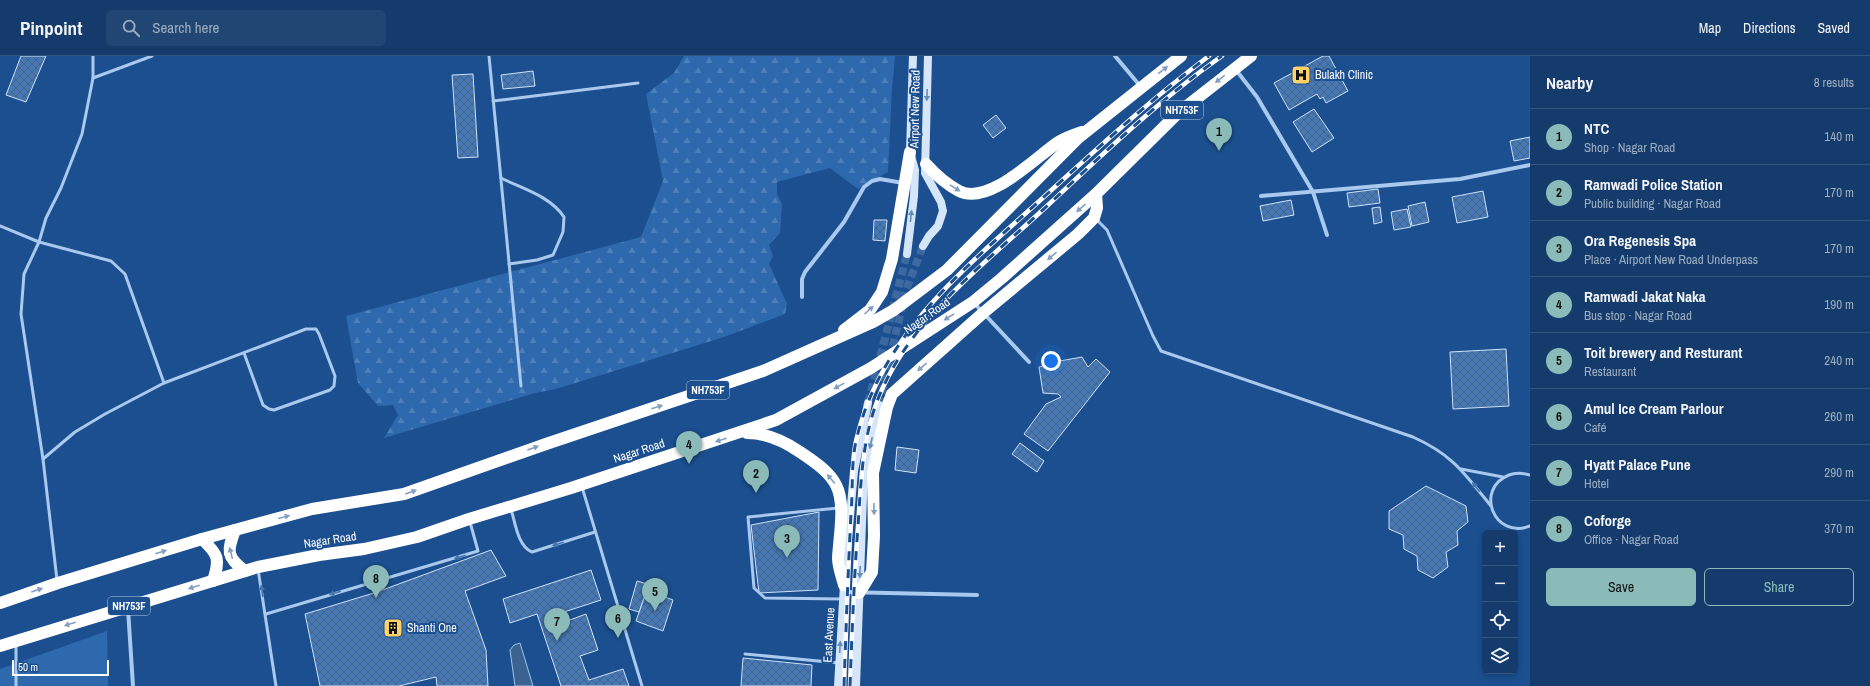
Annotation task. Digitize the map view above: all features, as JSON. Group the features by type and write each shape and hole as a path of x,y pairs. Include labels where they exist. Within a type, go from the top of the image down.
{"highway":[{"name":"Nagar Road","path":"0,603 58,583 235,530 312,509 404,494 546,444 763,371 873,322 894,310 947,270 1078,138 1181,56"},
{"name":"Nagar Road","path":"0,646 258,567 319,555 364,549 417,537 469,519 581,485 742,433 776,420 871,368 973,302 1096,194 1178,113 1251,56"},
{"path":"926,164 940,178 960,192 970,193 992,190 1004,184 1058,143 1071,135 1089,130"},
{"path":"827,343 870,310 882,292 892,259 903,183 910,152"},
{"path":"859,593 872,572 874,536 873,473 887,407 892,394 983,313 1078,234 1094,218 1097,208 1096,194"},
{"path":"742,433 757,433 777,438 821,466 836,485 839,495 840,508 838,560 843,592"},
{"path":"235,530 229,546 229,554 234,563 245,571"},
{"path":"202,540 214,550 217,558 217,567 213,581"}],"main road":[{"path":"907,254 914,196 915,170 910,152 913,56"},
{"name":"Airport New Road","path":"923,246 938,226 943,211 935,190 925,172 928,56"},
{"name":"East Avenue","path":"838,686 843,592 854,472 868,403"},
{"path":"856,686 864,469 879,405"}],"street":[{"path":"1115,56 1141,88"},
{"path":"1235,68 1257,97 1313,192 1327,234"},
{"path":"1261,196 1460,179 1530,165"},
{"path":"802,296 802,279 805,272 844,222 864,187 872,181 880,179 903,183"},
{"path":"973,302 1029,362"},
{"path":"843,592 977,595"},
{"path":"128,607 133,686"}],"lane":[{"path":"58,583 43,459 21,314 24,274 39,242 46,218 61,188 82,134 93,78 93,56"},
{"path":"93,78 152,56"},
{"path":"489,56 521,386"},
{"path":"493,101 638,83"},
{"path":"501,178 543,198 557,207 564,217 563,232 553,255 537,260 509,264"},
{"path":"1094,218 1107,230 1153,336 1161,350 1413,437 1444,453 1461,469 1491,506 1495,516 1502,524 1512,528 1524,529 1530,526"},
{"path":"0,226 39,242 112,261 125,274 164,383"},
{"path":"43,459 75,432 105,414 164,383 306,329 316,329 319,334 335,376 334,386 330,390 269,410 263,404 244,353"},
{"path":"1461,469 1503,477"},
{"path":"1491,506 1491,495 1495,485 1503,477 1514,473 1525,473 1530,476"},
{"path":"581,485 642,686"},
{"path":"510,507 522,544 527,550 532,552 595,532"},
{"path":"840,508 748,517 754,588 759,594 765,598 843,592"},
{"path":"266,614 478,551 469,519"},
{"path":"258,567 276,686"},
{"path":"16,640 16,686"},
{"path":"745,654 839,663"}],"green space":[{"path":"684,56 895,56 888,172 858,189 830,168 777,182 777,194 782,204 780,233 769,245 773,256 769,264 787,304 785,314 724,337 556,389 535,393 384,438 398,415 393,405 378,406 358,383 346,316 641,237 663,181 646,94 674,73"},
{"path":"107,631 108,686 0,686 0,669"}],"shaded area":[{"path":"520,643 533,686 515,686 510,650 514,645"}],"building":[{"path":"21,56 46,56 26,102 6,95"},
{"path":"1323,56 1329,56 1348,91 1326,103 1323,97 1320,99 1317,94 1289,110 1274,83"},
{"path":"533,71 535,86 503,89 501,75"},
{"path":"473,74 478,157 458,158 452,75"},
{"path":"1314,109 1334,138 1312,152 1293,122"},
{"path":"996,115 1006,128 993,138 983,125"},
{"path":"1530,137 1530,158 1514,161 1510,141"},
{"path":"1378,189 1380,203 1349,207 1347,193"},
{"path":"1483,191 1488,217 1457,223 1452,197"},
{"path":"1291,200 1294,215 1263,221 1260,206"},
{"path":"1425,202 1429,222 1412,226 1408,206"},
{"path":"1380,207 1382,222 1374,224 1372,208"},
{"path":"1407,209 1411,227 1394,230 1391,212"},
{"path":"874,220 887,220 885,241 873,240"},
{"path":"1506,349 1509,406 1453,409 1450,352"},
{"path":"1082,357 1088,367 1096,359 1110,372 1048,451 1024,434 1046,404 1061,397 1058,394 1043,393 1039,367 1043,366 1043,364"},
{"path":"1020,443 1044,461 1037,472 1012,454"},
{"path":"897,447 919,450 916,473 895,470"},
{"path":"1426,486 1466,506 1468,522 1457,531 1458,545 1446,552 1448,567 1433,578 1418,570 1417,556 1404,549 1403,535 1389,529 1389,511"},
{"path":"819,512 818,590 759,593 751,525"},
{"name":"Shanti One","path":"491,550 506,576 465,591 486,650 488,686 437,686 436,677 399,686 320,686 305,614 377,592"},
{"path":"591,570 601,600 564,612 567,621 586,614 598,650 580,656 589,680 623,669 629,686 561,686 537,614 510,623 503,599"},
{"path":"637,581 654,586 652,592 647,590 639,612 629,609"},
{"path":"647,590 673,600 663,631 636,621"},
{"path":"743,658 812,665 811,686 741,686"}],"tunnel":[{"path":"879,405 906,290 923,246"},
{"path":"868,403 907,254"}],"railway":[{"path":"844,686 854,450 868,402 885,367 907,334 931,304 958,275 1126,124 1209,56"},
{"path":"850,686 855,566 865,445 878,399 892,370 909,343 929,317 975,271 1132,128 1176,91 1222,56"}],"place":[{"name":"Bulakh Clinic","path":"1301,75"},
{"name":"NTC","path":"1219,151"},
{"name":"Ramwadi Jakat Naka","path":"689,464"},
{"name":"Ramwadi Police Station","path":"756,493"},
{"name":"Ora Regenesis Spa","path":"787,558"},
{"name":"Coforge","path":"376,598"},
{"name":"Toit brewery and Resturant","path":"655,611"},
{"name":"Shanti One","path":"393,628"},
{"name":"Amul Ice Cream Parlour","path":"618,638"},
{"name":"Hyatt Palace Pune","path":"557,641"}]}
